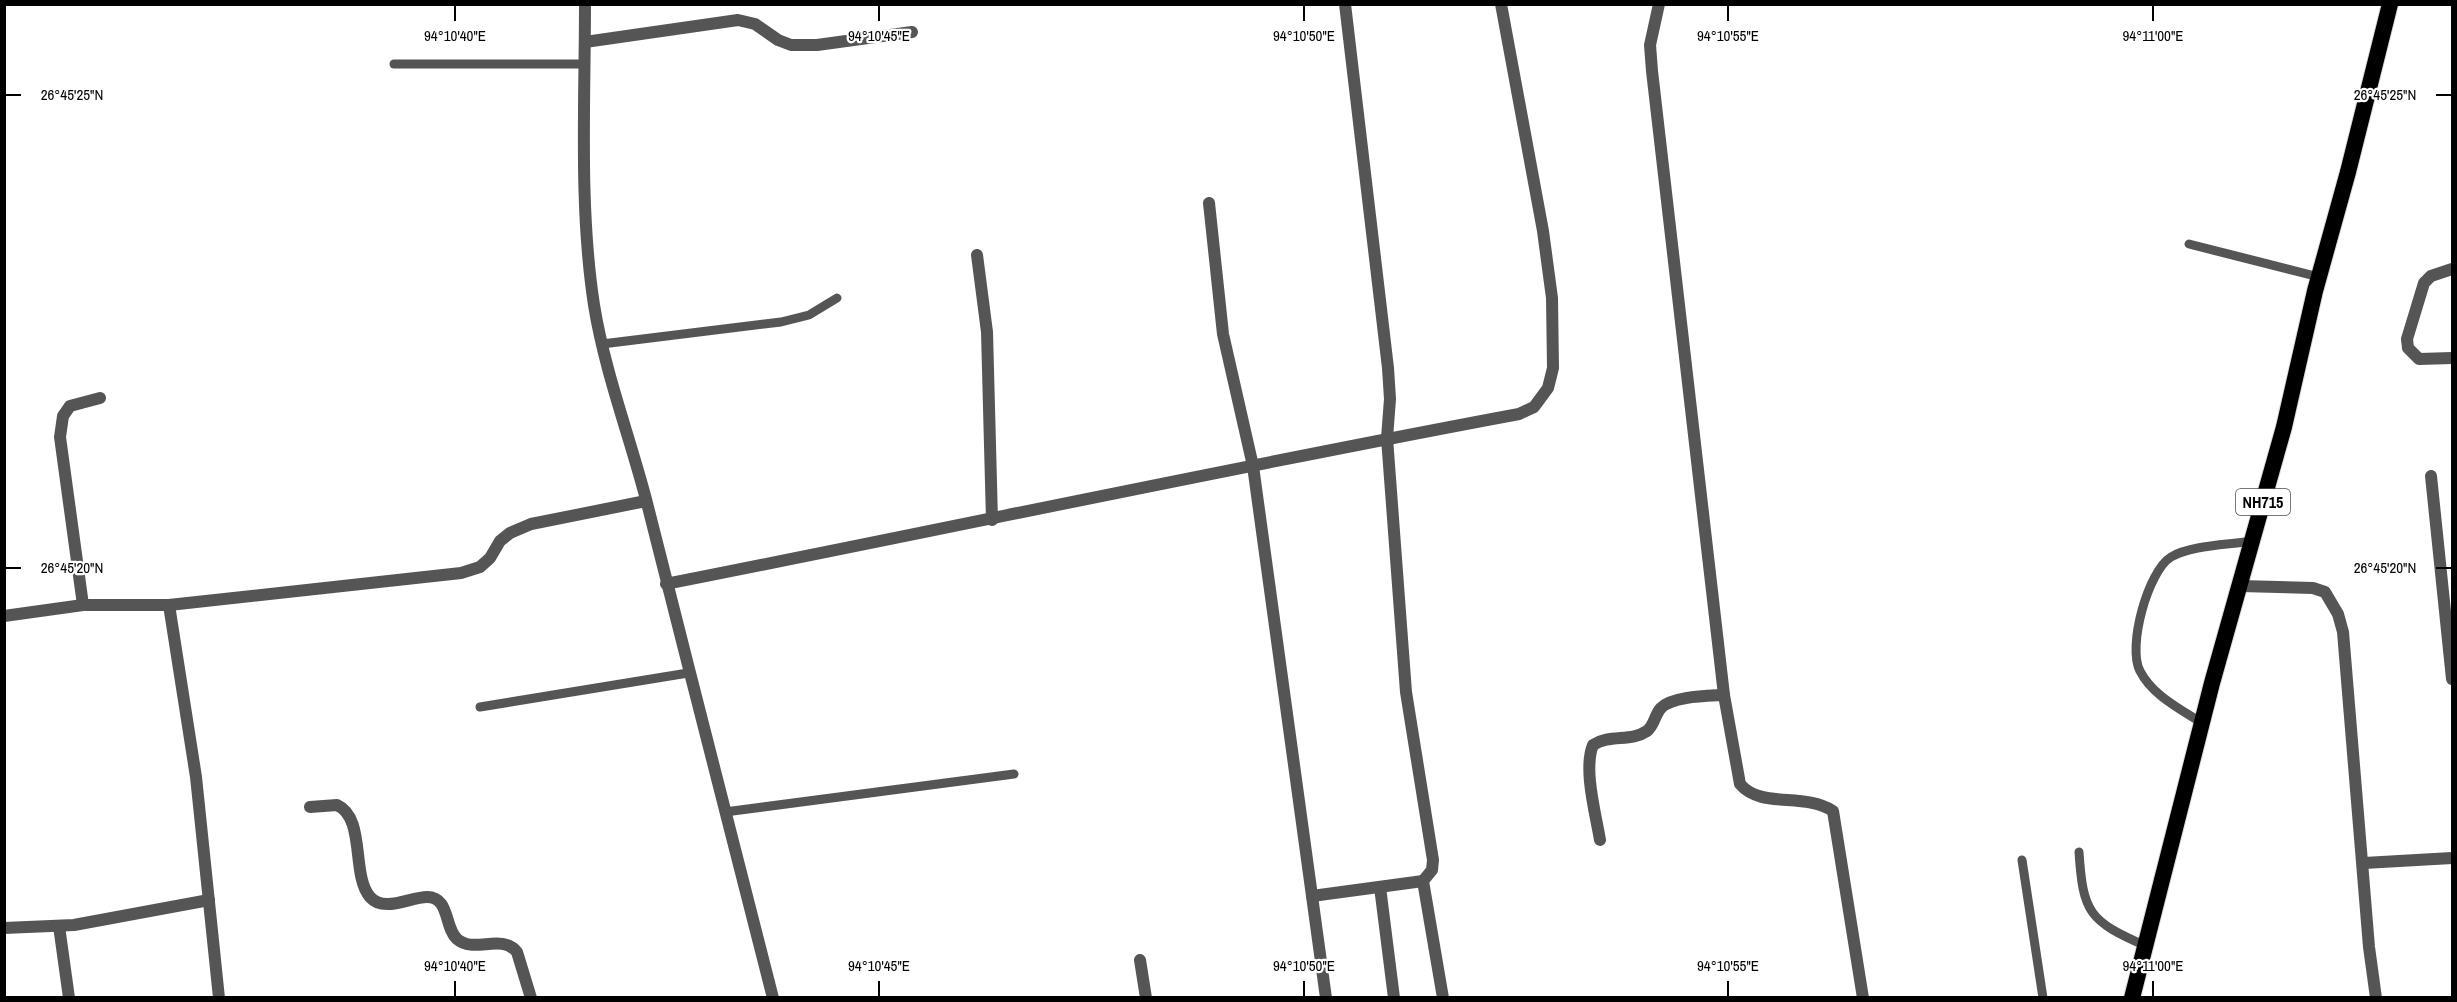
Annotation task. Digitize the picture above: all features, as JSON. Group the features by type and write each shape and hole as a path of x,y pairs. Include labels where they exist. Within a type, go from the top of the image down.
{"highway":[{"name":"NH715","path":"2132,998 2202,723 2284,427 2319,277 2390,4"}],"street":[{"path":"585,4 587,242 594,305 602,344 646,501 688,674 773,998"},
{"path":"1312,896 1423,881 1432,870 1433,860 1406,692 1387,438 1390,399 1389,368 1345,4"},
{"path":"666,584 992,520 1387,438 1519,414 1534,407 1548,388 1553,368 1552,298 1543,231 1501,4"},
{"path":"1659,4 1650,45 1652,71 1724,694 1740,784 1747,793 1764,797 1806,800 1833,811 1863,998"},
{"path":"585,42 738,20 755,24 778,40 790,45 817,45 912,32"},
{"path":"1209,203 1223,334 1253,466 1326,998"},
{"path":"977,255 987,332 992,520"},
{"path":"2452,268 2424,282 2407,339 2408,348 2419,359 2452,358"},
{"path":"84,605 60,437 63,416 70,406 100,398"},
{"path":"2431,476 2452,657 2452,679"},
{"path":"4,616 84,605 169,605 461,573 480,567 490,558 500,541 510,533 531,524 646,501"},
{"path":"2240,586 2313,588 2325,592 2338,614 2343,632 2364,863 2369,947 2376,998"},
{"path":"169,605 196,777 219,998"},
{"path":"1600,840 1590,771 1590,753 1593,745 1610,738 1634,736 1648,731 1661,708 1668,702 1724,694"},
{"path":"310,807 337,805 348,813 353,827 363,886 372,900 384,904 425,897 439,901 444,907 451,930 459,941 467,944 499,943 512,947 517,952 531,998"},
{"path":"2364,863 2452,858"},
{"path":"1423,881 1443,998"},
{"path":"1380,887 1394,998"},
{"path":"4,927 59,926 209,900"},
{"path":"59,926 69,998"},
{"path":"1140,960 1146,998"}],"lane":[{"path":"394,64 585,64"},
{"path":"2189,244 2319,277"},
{"path":"602,344 781,322 809,315 837,297"},
{"path":"2202,723 2165,699 2148,684 2138,669 2135,643 2146,598 2158,573 2170,557 2191,550 2252,541"},
{"path":"480,708 688,674"},
{"path":"725,812 1014,774"},
{"path":"2079,852 2082,886 2090,910 2097,920 2146,945"},
{"path":"2022,860 2043,998"}]}
